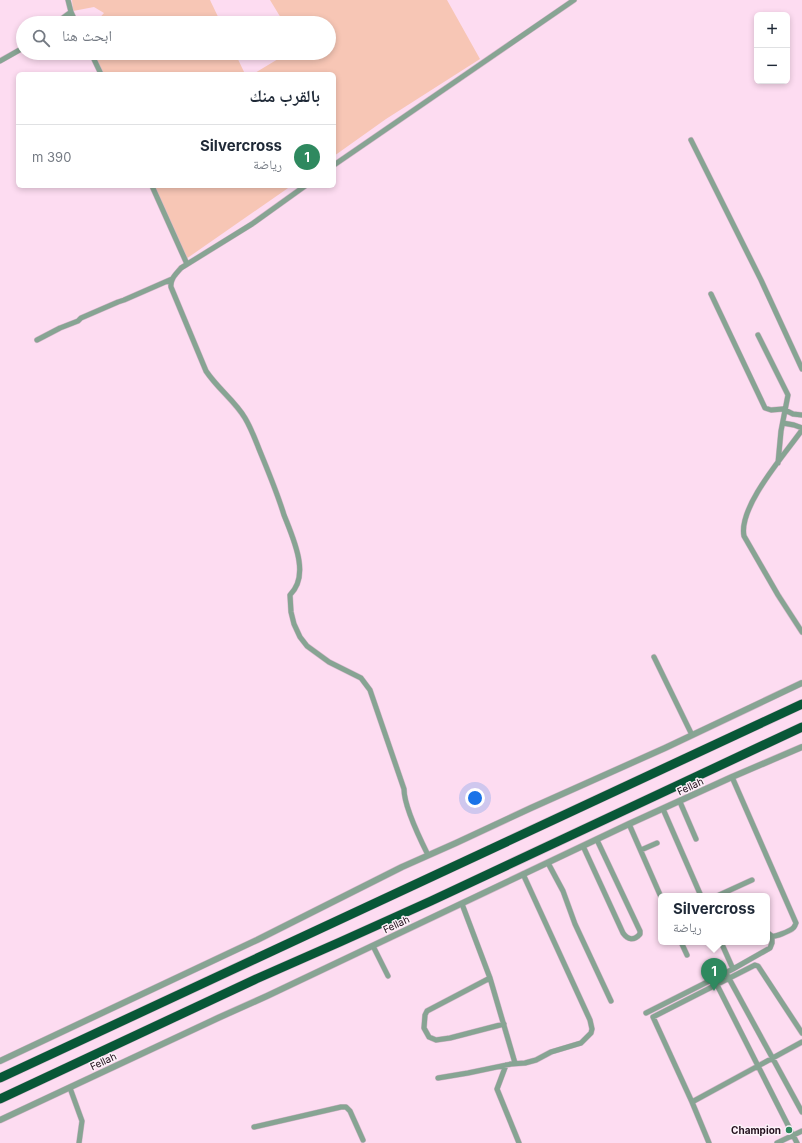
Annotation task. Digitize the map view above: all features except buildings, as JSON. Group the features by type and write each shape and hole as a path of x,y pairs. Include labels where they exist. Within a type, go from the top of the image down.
{"highway":[{"path":"0,1078 802,704"},
{"path":"0,1099 256,980 431,901 802,727"}],"street":[{"path":"68,0 73,16"},
{"path":"336,164 574,0"},
{"path":"66,16 71,12"},
{"path":"0,61 16,52"},
{"path":"94,60 100,72"},
{"path":"691,140 761,280 802,370"},
{"path":"153,188 187,264"},
{"path":"302,188 252,224 187,264 176,274 170,283 172,292 202,362 212,380 245,418 282,506 299,562 299,576 297,584 290,595 291,612 294,624 300,637 307,646 329,662 361,678 370,690 404,789 405,799 410,814 420,842 428,855"},
{"path":"37,340 60,328 78,321 81,318 87,317 172,279"},
{"path":"711,294 765,408 771,410 783,409 793,414 802,415"},
{"path":"758,335 787,392 788,398 777,464"},
{"path":"783,423 794,425 802,429 752,502 743,531 744,536 774,589 802,632"},
{"path":"654,657 692,735"},
{"path":"0,1061 257,940 396,869 692,735 802,683"},
{"name":"Fellah","path":"0,1120 267,996 629,824 663,810 802,746"},
{"path":"727,975 733,969 770,948 772,936 792,929 796,923 732,777"},
{"path":"680,802 696,839"},
{"path":"663,810 700,893"},
{"path":"629,824 659,893"},
{"path":"583,846 623,933 628,939 635,938 640,934 640,931 597,840"},
{"path":"640,850 657,843"},
{"path":"548,863 563,891 575,924 611,1001"},
{"path":"438,1078 515,1063 529,1062 551,1052 581,1042 587,1037 592,1029 590,1020 523,874"},
{"path":"724,893 752,880"},
{"path":"462,904 490,978 515,1063"},
{"path":"682,945 687,956"},
{"path":"722,945 733,969"},
{"path":"373,946 388,976"},
{"path":"709,1143 653,1017 727,975 755,965 758,966 802,1033"},
{"path":"727,975 802,1112"},
{"path":"490,978 432,1007 425,1015 424,1028 430,1037 436,1040 450,1038 504,1024"},
{"path":"646,1013 716,981"},
{"path":"716,981 797,1143"},
{"path":"692,1102 802,1042"},
{"path":"506,1065 497,1089 519,1143"},
{"path":"70,1088 82,1120 79,1143"},
{"path":"254,1127 346,1107 350,1111 364,1142 358,1143"},
{"path":"777,1143 802,1130"}],"shaded area":[{"path":"72,0 210,0 218,16 101,16 104,13 94,7 73,11"},
{"path":"270,0 447,0 480,59 386,119 336,155 336,72 256,72 276,60 336,60 336,16 280,16"},
{"path":"97,60 238,60 244,72 102,72"},
{"path":"155,188 288,188 186,259"}],"place":[{"name":"Silvercross","path":"714,991"},
{"name":"Champion","path":"789,1130"}]}
